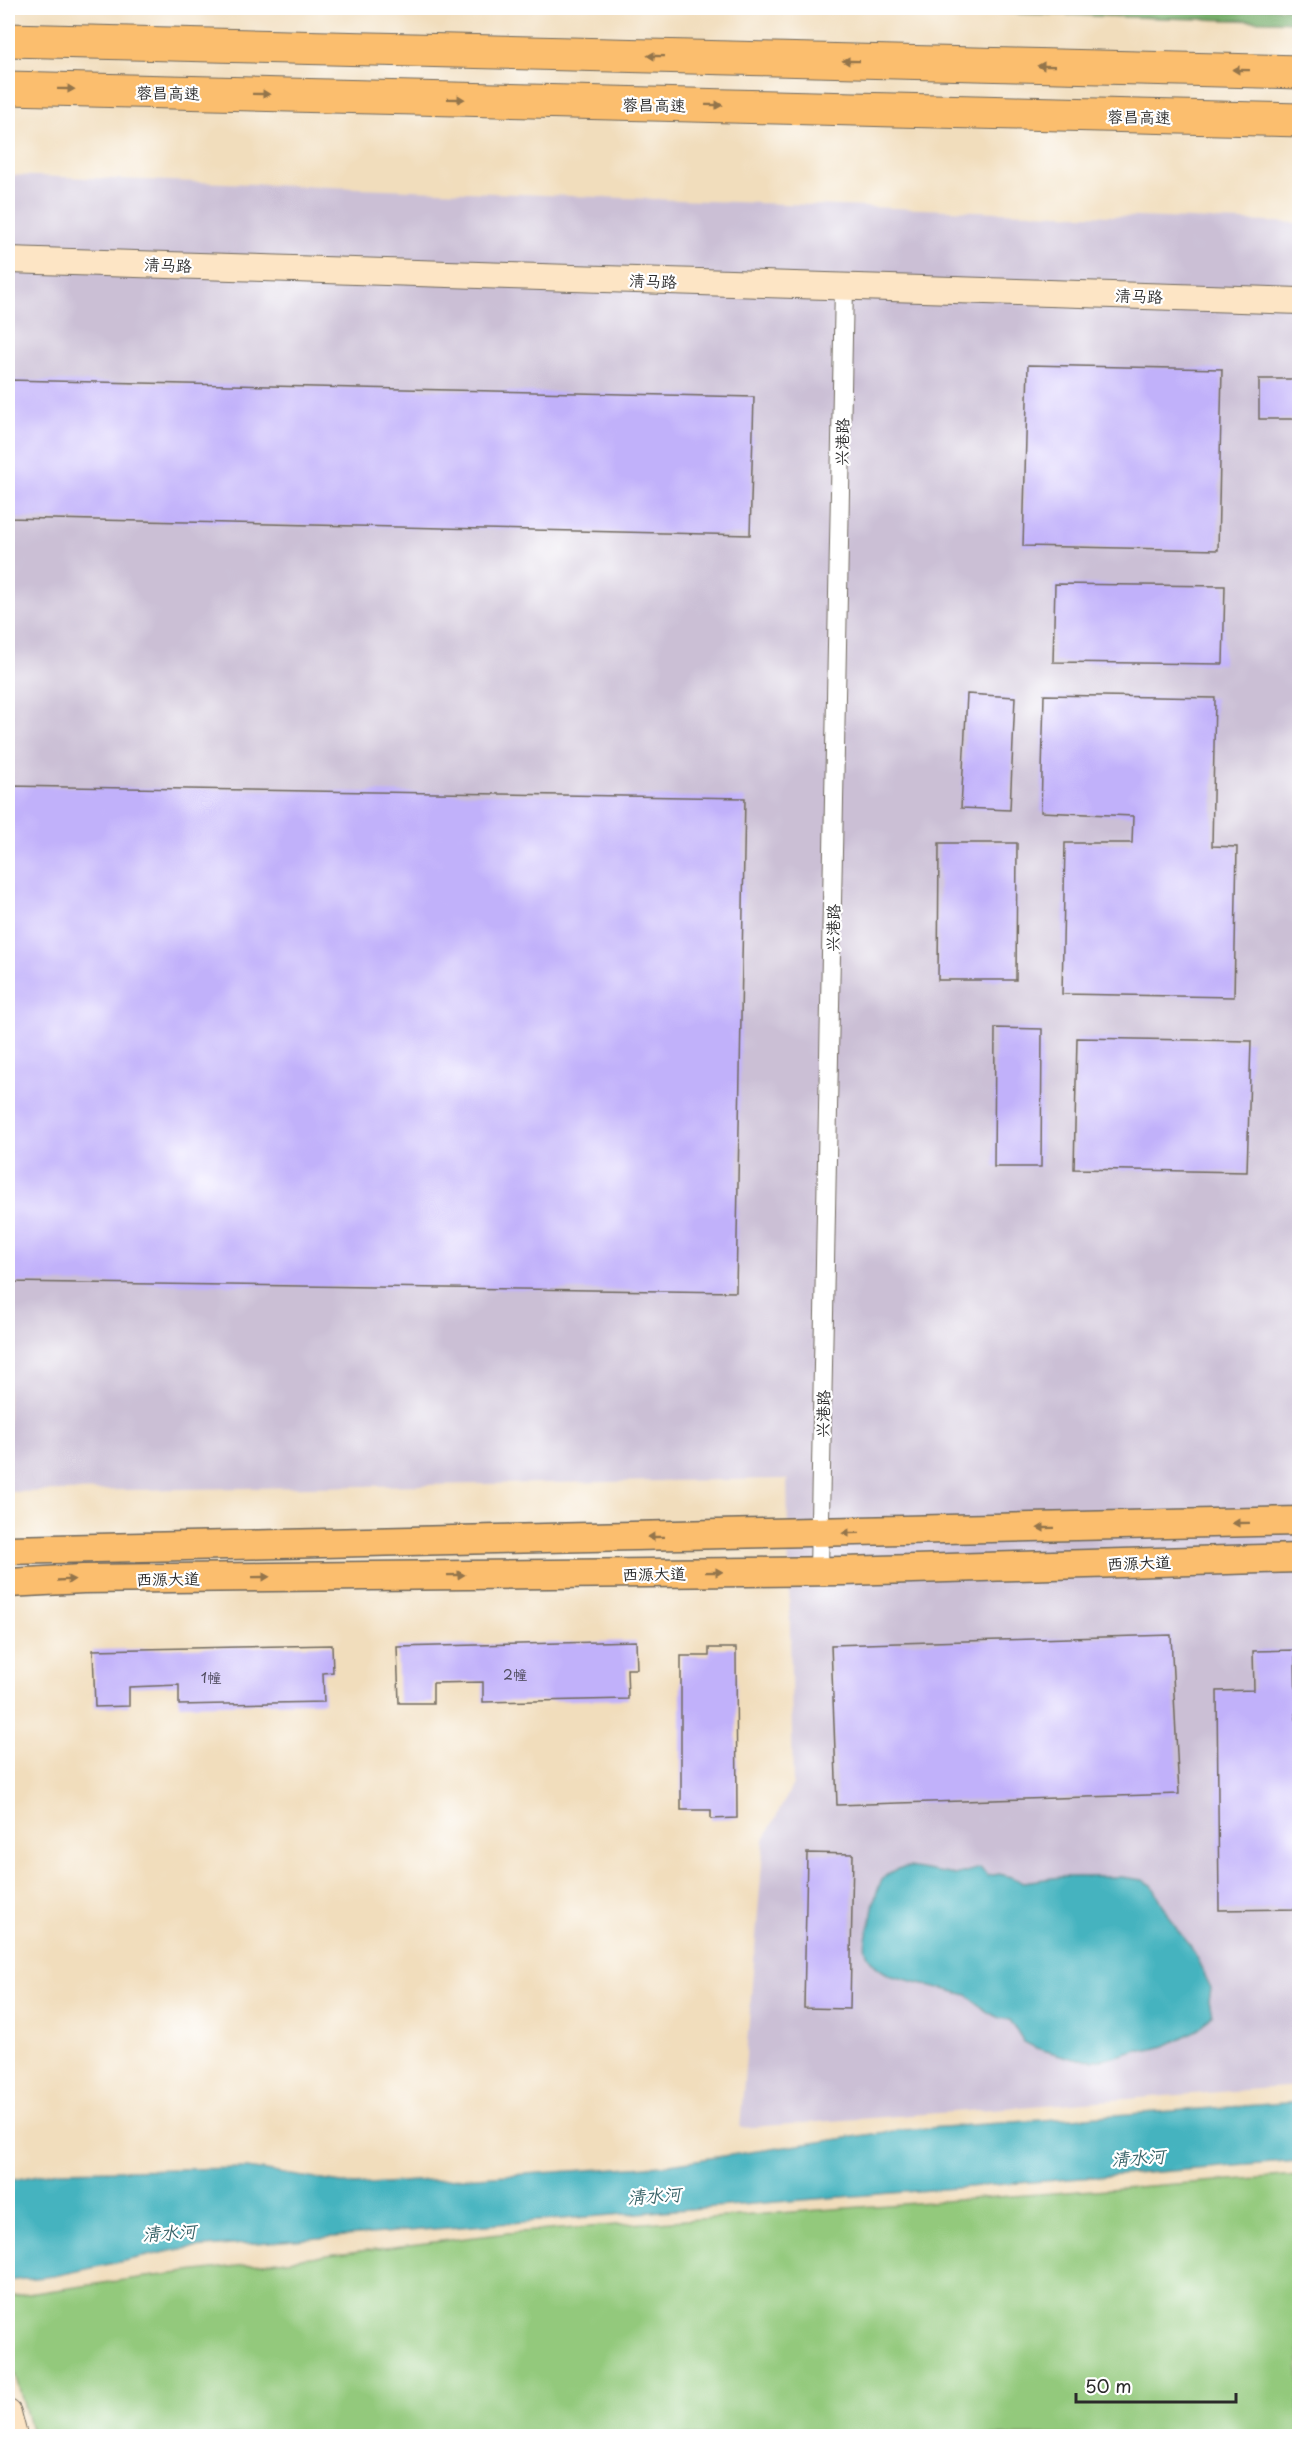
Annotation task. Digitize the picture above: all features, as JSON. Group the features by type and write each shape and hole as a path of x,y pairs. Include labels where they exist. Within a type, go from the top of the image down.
{"highway":[{"path":"8,40 1299,72"},
{"name":"蓉昌高速","path":"8,88 1299,120"}],"main road":[{"name":"西源大道","path":"8,1550 1299,1521"},
{"name":"西源大道","path":"8,1583 83,1579 819,1571 1299,1558"}],"street":[{"name":"清马路","path":"8,260 1299,301"},
{"name":"兴港路","path":"819,1571 844,286"},
{"path":"8,2413 14,2436"}],"shaded area":[{"path":"8,175 1299,223 1299,2086 740,2128 764,1840 793,1784 787,1479 8,1492"}],"green space":[{"path":"833,8 1299,8 1300,22 1299,22"},
{"path":"1299,2175 1299,2436 33,2436 8,2351 8,2297 131,2279 508,2233"}],"water":[{"path":"909,1867 955,1875 980,1868 988,1876 999,1874 1023,1882 1060,1877 1121,1877 1143,1880 1152,1885 1178,1931 1190,1945 1211,1988 1209,2001 1212,2015 1199,2029 1165,2046 1138,2050 1103,2060 1074,2059 1036,2048 1024,2042 1010,2020 999,2018 986,2011 967,1995 892,1976 870,1959 865,1943 879,1886 889,1873"},
{"name":"清水河","path":"1299,2102 1299,2161 180,2249 54,2276 8,2281 8,2181 58,2171 247,2168 354,2185 663,2165 900,2130"}],"building":[{"path":"1028,365 1222,369 1218,550 1023,546"},
{"path":"1259,379 1299,379 1299,419 1259,419"},
{"path":"8,380 754,397 750,535 8,518"},
{"path":"1055,584 1225,586 1223,664 1053,662"},
{"path":"967,694 1015,697 1010,810 961,808"},
{"path":"1044,695 1215,698 1212,846 1237,847 1234,997 1062,994 1065,843 1132,843 1133,816 1041,812"},
{"path":"8,786 745,798 736,1292 8,1282"},
{"path":"939,843 1017,843 1016,980 938,980"},
{"path":"995,1028 1042,1029 1041,1167 994,1167"},
{"path":"1077,1038 1251,1041 1247,1172 1074,1169"},
{"path":"1171,1635 1179,1794 837,1805 831,1645"},
{"path":"636,1641 637,1669 627,1669 628,1699 483,1702 483,1682 433,1683 433,1703 399,1703 397,1647"},
{"path":"332,1645 333,1672 323,1673 324,1702 179,1705 179,1685 129,1687 129,1706 95,1707 93,1650"},
{"path":"709,1648 736,1648 737,1818 711,1819 711,1810 681,1810 681,1656 709,1656"},
{"path":"1295,1650 1299,1909 1219,1910 1217,1691 1254,1690 1253,1651"},
{"path":"807,1853 853,1854 850,2009 804,2008"}]}
